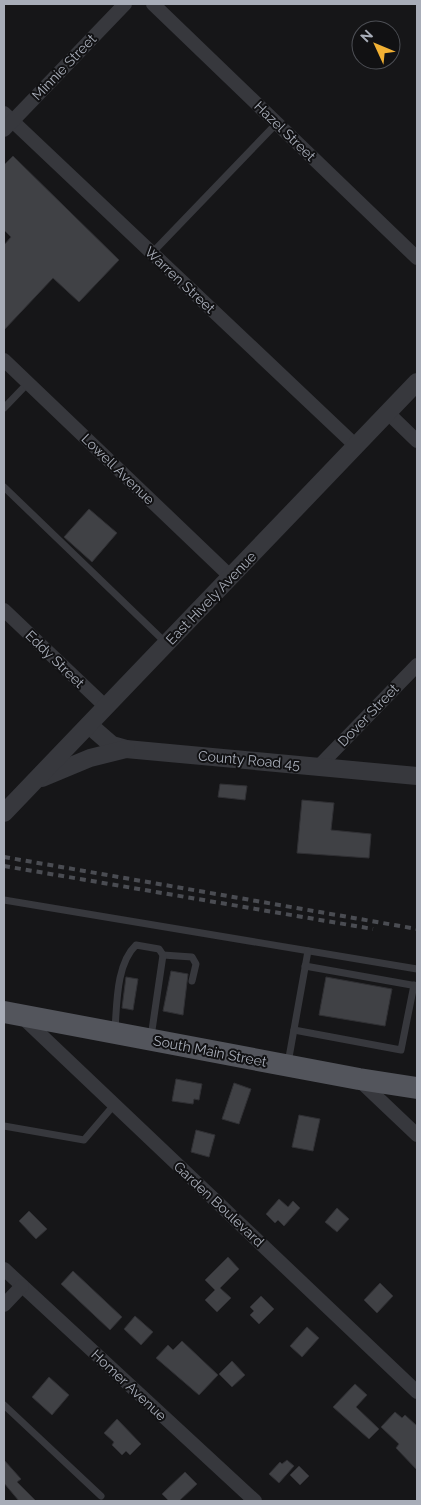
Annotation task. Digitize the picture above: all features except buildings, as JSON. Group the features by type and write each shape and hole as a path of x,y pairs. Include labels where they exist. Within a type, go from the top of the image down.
{"main road":[{"name":"South Main Street","path":"12,1014 287,1066 417,1088"}],"street":[{"name":"Minnie Street","path":"7,121 125,4"},
{"name":"Hazel Street","path":"153,4 417,258"},
{"name":"Warren Street","path":"7,121 152,253 356,446"},
{"name":"Lowell Avenue","path":"4,360 232,577"},
{"name":"East Hively Avenue","path":"8,804 34,781 89,725 417,382"},
{"path":"388,413 417,441"},
{"name":"Eddy Street","path":"4,610 106,707"},
{"name":"Dover Street","path":"319,766 417,665"},
{"name":"County Road 45","path":"89,725 112,745 126,750 417,776"},
{"path":"34,781 90,758 126,750"},
{"name":"Garden Boulevard","path":"12,1014 114,1105 417,1392"},
{"path":"359,1079 417,1135"},
{"name":"Homer Avenue","path":"4,1269 255,1501"},
{"path":"4,1305 22,1286"}],"lane":[{"path":"152,253 276,123"},
{"path":"4,408 28,383"},
{"path":"4,488 167,644"},
{"path":"4,900 417,969"},
{"path":"114,1033 117,1000 129,952 136,946 144,945 159,949 163,955 150,1040"},
{"path":"287,1066 308,951"},
{"path":"163,955 192,957 196,964 192,981"},
{"path":"294,1030 401,1050 416,986 305,966"},
{"path":"4,1126 84,1140 114,1105"},
{"path":"4,1405 101,1496"}],"railway":[{"path":"4,857 417,929"},
{"path":"4,866 373,929"}]}
